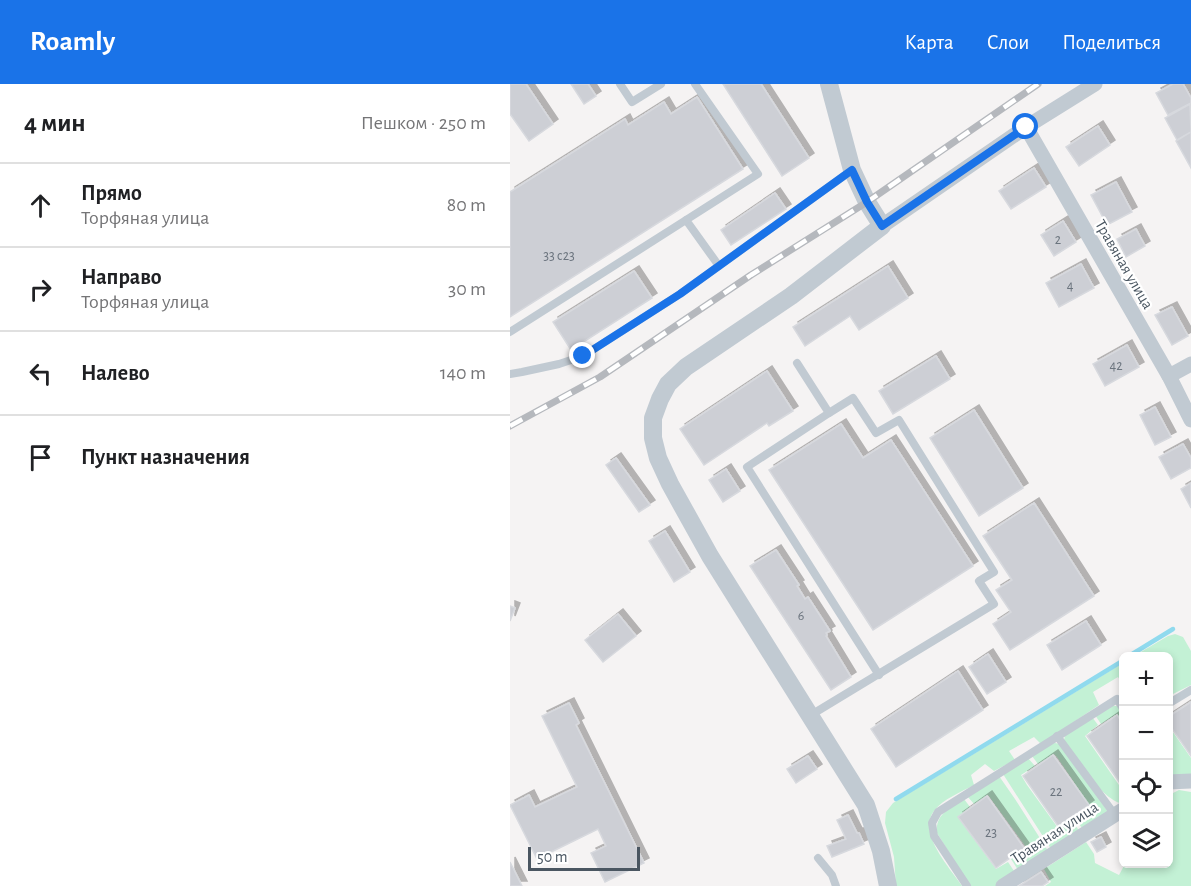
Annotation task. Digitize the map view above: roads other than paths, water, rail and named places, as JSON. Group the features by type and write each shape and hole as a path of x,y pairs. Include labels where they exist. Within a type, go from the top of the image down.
{"street":[{"path":"829,84 852,170 867,202 882,226"},
{"path":"888,886 881,851 866,805 710,556 670,484 658,458 653,438 653,418 669,384 686,367 791,296 882,226 1026,127 1095,84"},
{"name":"Травяная улица","path":"1026,127 1169,376 1191,420"},
{"path":"1169,376 1191,364"},
{"path":"1173,781 1191,781"},
{"name":"Травяная улица","path":"1003,886 1119,812"}],"lane":[{"path":"620,84 632,102 661,84"},
{"path":"510,332 758,174 695,84"},
{"path":"510,374 560,364 583,356 680,294 852,170"},
{"path":"686,220 719,266"},
{"path":"798,363 829,413"},
{"path":"810,715 879,675 994,604 979,581 994,572 899,420 876,433 853,398 747,467 879,675"},
{"path":"1173,701 1191,690"},
{"path":"967,886 934,837 932,823 938,812 1117,699 1121,706"},
{"path":"1057,736 1119,812"},
{"path":"818,858 832,875 836,886"}],"waterway":[{"path":"1136,652 1173,629"},
{"path":"896,799 1119,663"}],"railway":[{"path":"510,426 600,377 751,275 867,202 1038,84"}]}
